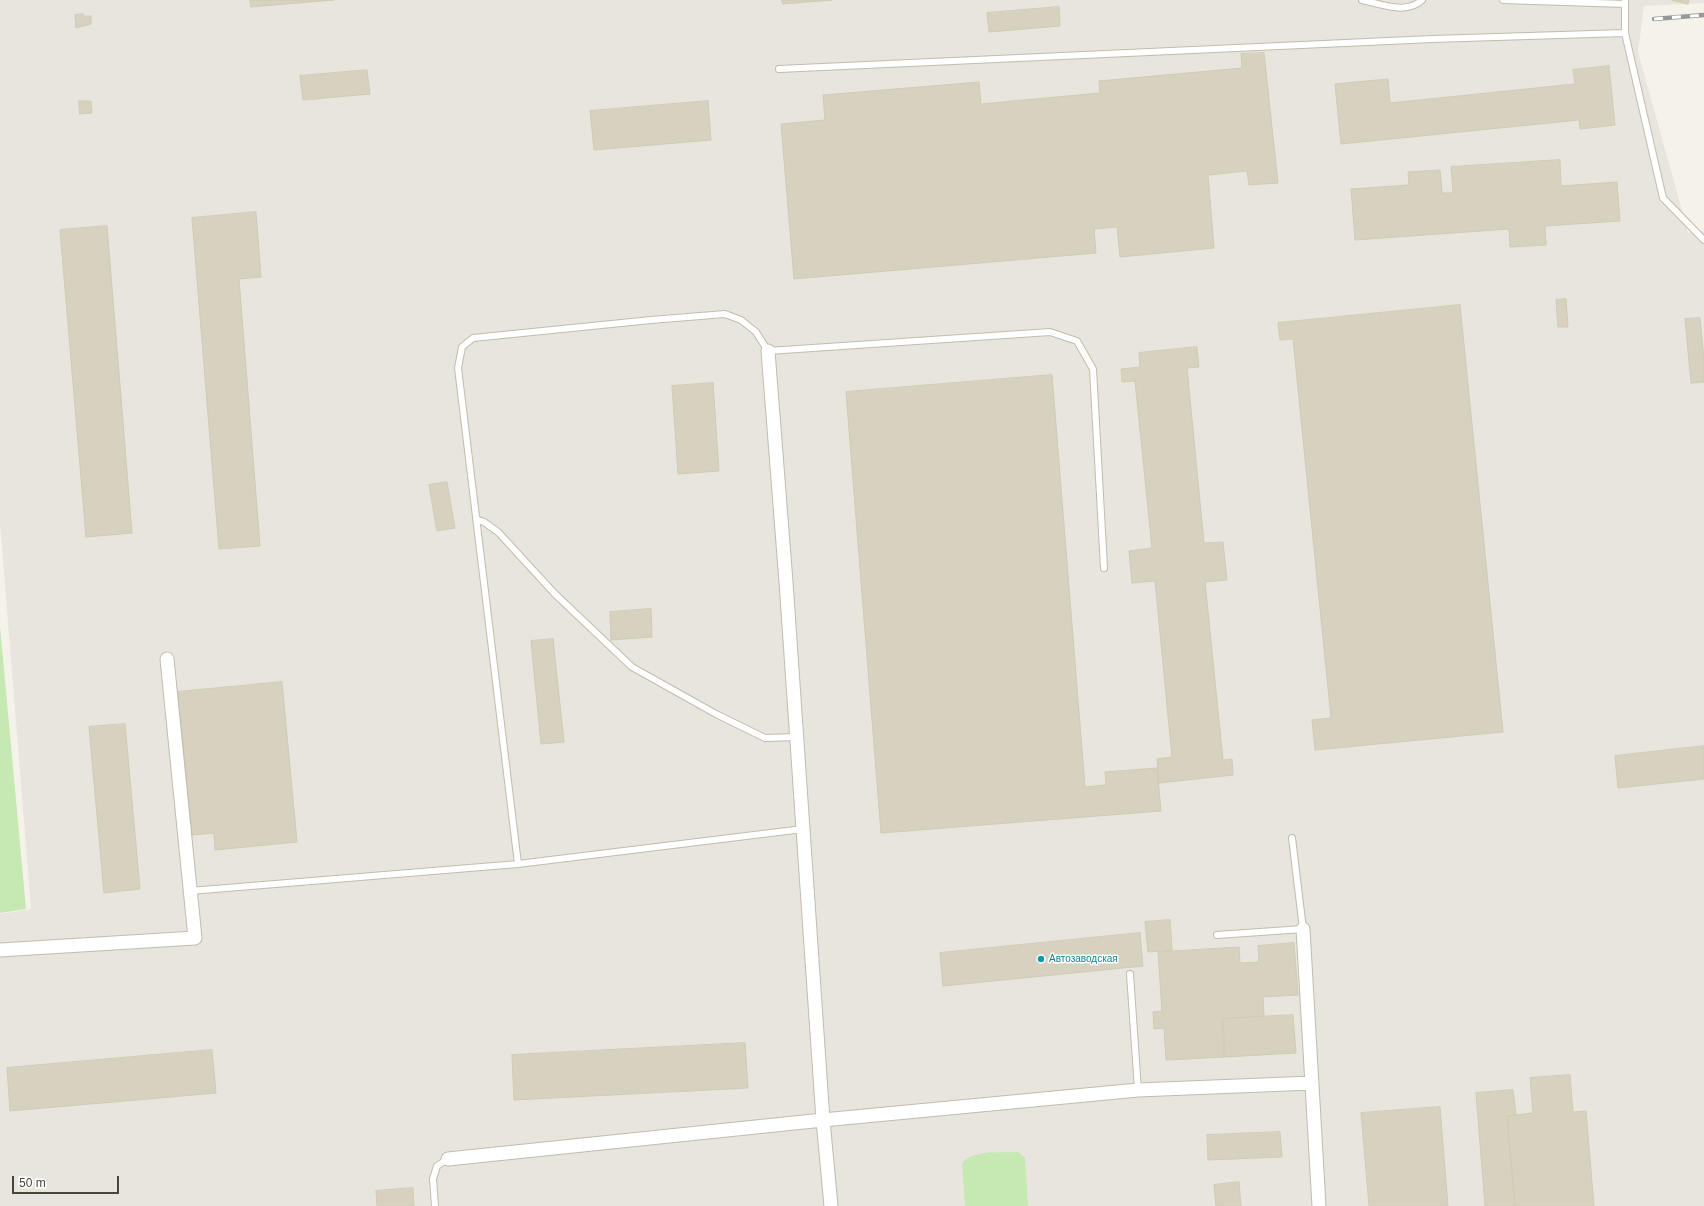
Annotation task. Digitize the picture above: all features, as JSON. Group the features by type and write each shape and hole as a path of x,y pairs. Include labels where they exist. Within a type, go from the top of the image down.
{"street":[{"path":"768,351 797,737 823,1120 831,1206"},
{"path":"0,950 195,938 167,659"},
{"path":"1303,929 1319,1206"},
{"path":"448,1159 823,1120 1138,1090 1312,1083"}],"lane":[{"path":"1362,0 1389,6 1403,7 1415,5 1422,0"},
{"path":"1503,0 1625,2 1625,33 1663,198 1704,240"},
{"path":"779,69 1432,39 1625,33"},
{"path":"518,864 458,368 462,347 473,338 725,314 741,320 756,332 768,351 1050,332 1077,341 1093,369 1104,568"},
{"path":"476,519 484,522 498,532 555,594 632,667 716,714 765,738 797,737"},
{"path":"190,891 518,864 803,829"},
{"path":"1217,935 1303,929 1292,838"},
{"path":"1130,974 1138,1090"},
{"path":"435,1206 433,1179 437,1166 448,1159"}],"shaded area":[{"path":"0,0 1704,0 1704,3 1644,6 1638,52 1688,232 1704,231 1704,1206 0,1206 0,914 31,909 0,523"}],"green space":[{"path":"0,626 26,909 0,913"},
{"path":"1018,1152 1025,1158 1028,1206 965,1206 962,1163 973,1156 980,1154"}],"building":[{"path":"250,0 334,0 251,7"},
{"path":"782,0 832,0 783,4"},
{"path":"1672,0 1689,0 1688,4"},
{"path":"1059,7 1060,26 989,32 987,13"},
{"path":"83,14 84,16 91,16 91,24 76,28 75,15"},
{"path":"1264,53 1278,183 1249,185 1247,171 1208,175 1214,248 1120,257 1117,227 1094,229 1096,253 794,279 781,124 825,120 823,95 979,82 981,104 1100,93 1099,81 1242,68 1241,54"},
{"path":"1609,66 1615,125 1580,129 1579,120 1341,144 1335,84 1388,79 1390,103 1575,84 1573,70"},
{"path":"367,70 370,94 303,100 300,76"},
{"path":"79,101 91,101 92,113 80,114"},
{"path":"708,101 711,140 594,150 590,111"},
{"path":"1560,160 1561,186 1617,182 1620,221 1545,226 1546,245 1510,247 1509,229 1355,240 1351,189 1409,185 1408,172 1440,170 1442,193 1453,193 1451,167"},
{"path":"256,212 261,277 239,279 260,546 219,549 192,218"},
{"path":"107,226 132,533 86,537 60,230"},
{"path":"1566,299 1568,327 1558,327 1556,300"},
{"path":"1460,305 1503,732 1315,750 1312,720 1331,718 1293,339 1280,340 1278,323"},
{"path":"1700,318 1704,360 1704,382 1691,383 1685,319"},
{"path":"1197,347 1199,367 1187,368 1204,543 1223,542 1227,580 1205,582 1223,760 1232,759 1233,775 1159,783 1157,759 1172,757 1155,581 1132,583 1129,551 1152,548 1135,381 1122,382 1121,369 1140,367 1139,353"},
{"path":"1052,375 1085,787 1106,785 1105,772 1157,768 1161,811 881,833 846,392"},
{"path":"713,383 719,471 678,474 672,386"},
{"path":"447,482 455,528 437,531 429,485"},
{"path":"651,609 652,637 611,640 610,612"},
{"path":"553,639 564,742 541,744 531,641"},
{"path":"282,682 297,842 215,850 214,833 192,835 178,692"},
{"path":"125,724 140,889 104,893 89,727"},
{"path":"1704,746 1704,779 1618,788 1615,756"},
{"path":"1170,920 1172,950 1148,952 1145,922"},
{"name":"Автозаводская","path":"1140,933 1143,966 943,986 940,953"},
{"path":"1294,943 1298,995 1263,997 1264,1016 1222,1019 1224,1057 1166,1060 1164,1028 1154,1029 1153,1012 1162,1011 1158,952 1239,947 1240,963 1259,962 1258,946"},
{"path":"1293,1015 1296,1053 1225,1057 1223,1019"},
{"path":"745,1043 748,1088 514,1100 512,1055"},
{"path":"212,1050 216,1093 10,1111 7,1068"},
{"path":"1570,1075 1573,1112 1586,1111 1594,1206 1515,1206 1507,1116 1533,1113 1530,1078"},
{"path":"1513,1090 1516,1115 1507,1116 1515,1206 1485,1206 1476,1093"},
{"path":"1440,1107 1448,1206 1369,1206 1361,1113"},
{"path":"1280,1132 1282,1157 1208,1160 1207,1135"},
{"path":"1239,1182 1241,1206 1216,1206 1214,1185"},
{"path":"413,1188 414,1206 377,1206 376,1191"}],"railway":[{"path":"1654,19 1704,15"}],"place":[{"name":"Автозаводская","path":"1041,959"}]}
